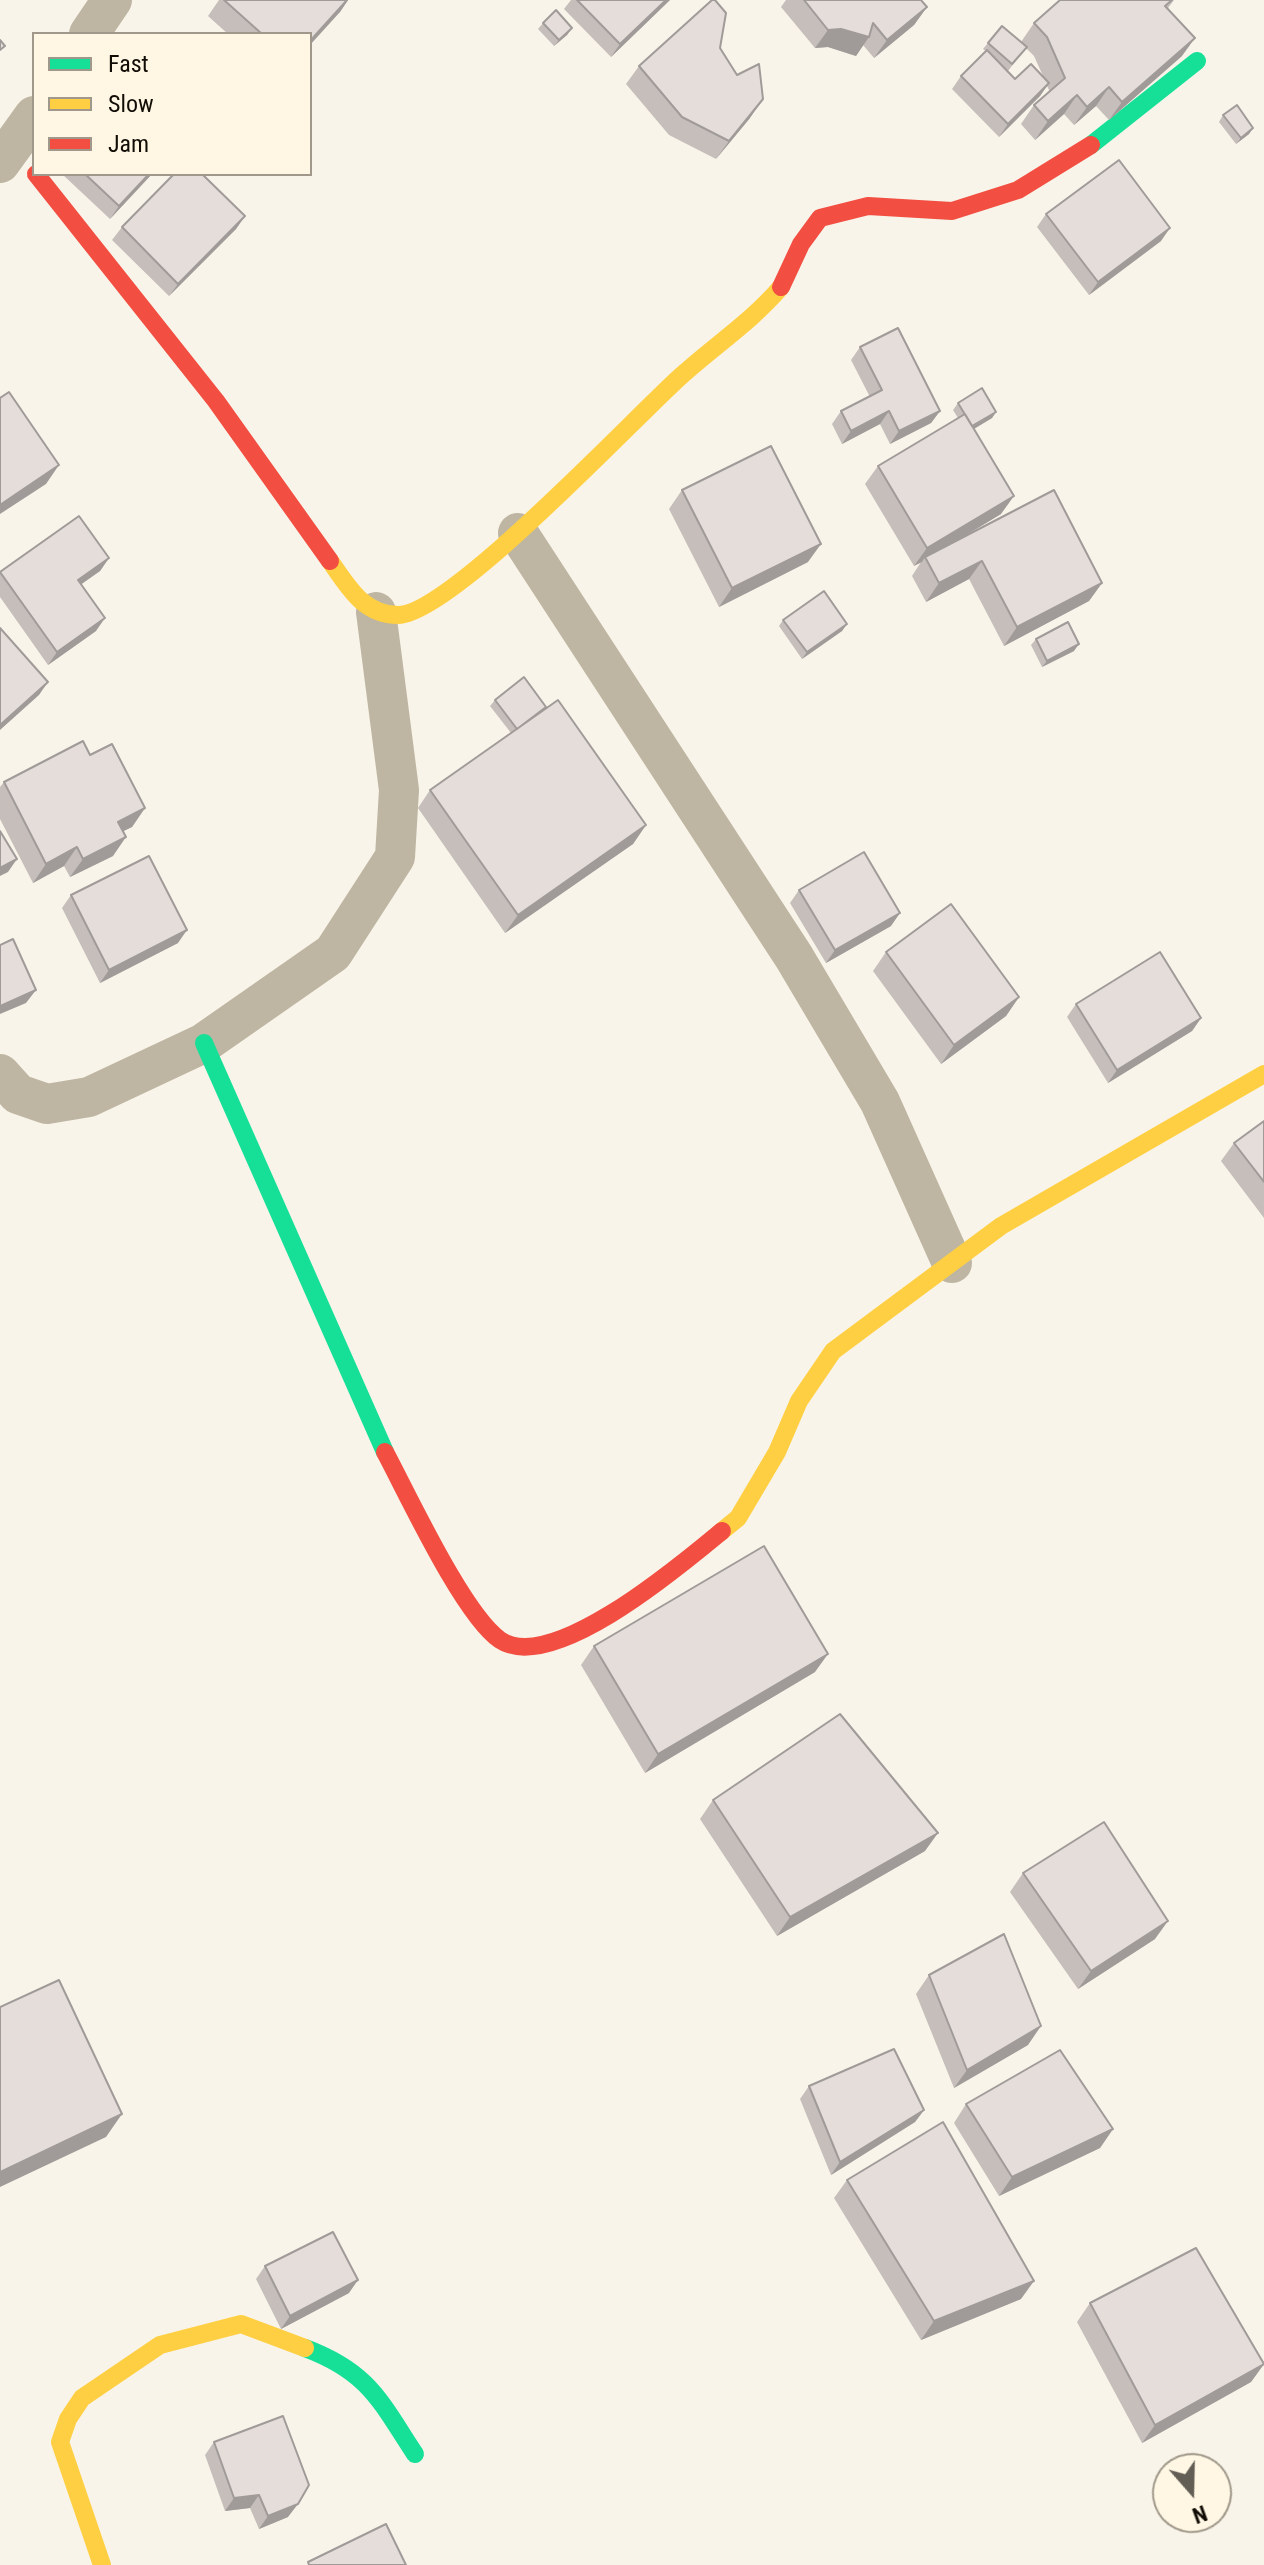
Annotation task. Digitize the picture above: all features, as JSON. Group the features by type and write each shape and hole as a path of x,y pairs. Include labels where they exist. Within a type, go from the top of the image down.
{"street":[{"path":"90,32 112,0"},
{"path":"41,176 216,401 356,598 376,612 401,615 439,599 518,533 682,375 760,312 784,284 801,244 820,218 868,206 952,211 1018,190 1099,140 1197,61"},
{"path":"518,533 794,957 880,1102 952,1263"},
{"path":"0,1074 18,1094 47,1104 89,1097 204,1043 333,953 395,857 399,790 376,612"},
{"path":"204,1043 380,1444 478,1621 503,1642 538,1648 571,1636 612,1614 703,1548 738,1518 777,1452 799,1401 833,1351 1001,1226 1264,1074"},
{"path":"102,2565 60,2442 68,2419 82,2398 160,2345 241,2324 329,2357 369,2384 415,2454"}],"building":[{"path":"224,0 347,0 312,39 312,32 260,32"},
{"path":"577,0 666,0 620,44"},
{"path":"712,0 726,13 720,48 737,75 759,64 763,99 729,141 682,117 639,66"},
{"path":"804,0 921,0 927,7 887,40 873,23 869,37 841,29 828,30"},
{"path":"1060,0 1172,0 1165,6 1195,38 1122,102 1109,87 1087,107 1077,95 1048,121 1034,105 1065,78 1047,37 1034,23"},
{"path":"556,10 572,28 559,40 543,23"},
{"path":"1002,26 1027,47 1012,64 988,43"},
{"path":"987,50 1015,79 1031,64 1049,83 1008,124 961,76"},
{"path":"1237,105 1253,128 1241,138 1223,115"},
{"path":"1119,160 1170,228 1098,282 1046,214"},
{"path":"87,176 147,176 119,206"},
{"path":"172,176 204,176 245,216 178,284 122,227"},
{"path":"898,328 940,411 899,431 889,411 851,431 841,411 882,390 860,347"},
{"path":"982,388 996,412 972,426 958,403"},
{"path":"9,392 59,465 0,505 0,398"},
{"path":"965,414 1014,496 927,548 878,466"},
{"path":"771,446 821,544 732,588 682,490"},
{"path":"1054,490 1102,583 1017,627 982,561 939,583 925,557"},
{"path":"79,516 109,558 78,580 105,618 57,652 0,572"},
{"path":"824,591 847,624 807,652 783,620"},
{"path":"1068,622 1079,644 1047,661 1036,639"},
{"path":"0,628 48,682 0,725"},
{"path":"524,677 546,707 517,729 495,700"},
{"path":"558,700 646,825 518,915 430,790"},
{"path":"83,741 90,755 112,744 145,808 118,822 126,837 83,859 77,847 46,864 4,782"},
{"path":"0,831 17,859 0,868"},
{"path":"864,852 900,913 835,950 799,890"},
{"path":"149,856 187,930 109,970 71,895"},
{"path":"951,904 1019,997 954,1045 886,952"},
{"path":"13,939 36,990 0,1006 0,945"},
{"path":"1160,952 1201,1018 1117,1070 1076,1004"},
{"path":"1264,1121 1264,1182 1234,1143"},
{"path":"764,1546 828,1654 658,1754 594,1646"},
{"path":"840,1714 938,1833 790,1917 713,1800"},
{"path":"1104,1822 1168,1921 1091,1971 1023,1873"},
{"path":"1004,1934 1041,2026 967,2070 929,1975"},
{"path":"59,1980 122,2114 0,2172 0,2007"},
{"path":"894,2049 924,2110 840,2162 809,2086"},
{"path":"1060,2050 1113,2129 1012,2177 966,2104"},
{"path":"943,2122 1034,2281 934,2321 847,2180"},
{"path":"333,2232 358,2280 290,2316 265,2266"},
{"path":"1196,2248 1264,2364 1155,2425 1090,2303"},
{"path":"283,2416 309,2485 298,2504 268,2516 259,2495 234,2498 214,2442"},
{"path":"386,2524 406,2565 309,2565 308,2562"}],"traffic: fast":[{"path":"1091,145 1197,61"},
{"path":"204,1043 385,1452"},
{"path":"305,2348 327,2357 359,2378 382,2403 415,2454"}],"traffic: slow":[{"path":"330,561 350,589 375,610 398,615 423,606 498,551 681,376 745,323 781,287"},
{"path":"722,1531 738,1518 777,1452 799,1401 833,1351 1001,1226 1264,1074"},
{"path":"102,2565 60,2442 68,2419 82,2398 160,2345 241,2324 305,2348"}],"traffic: jam":[{"path":"781,287 801,244 820,218 868,206 952,211 1018,190 1091,145"},
{"path":"38,176 216,401 330,561"},
{"path":"385,1452 438,1553 470,1606 500,1640 523,1647 551,1642 583,1630 616,1611 722,1531"}]}
